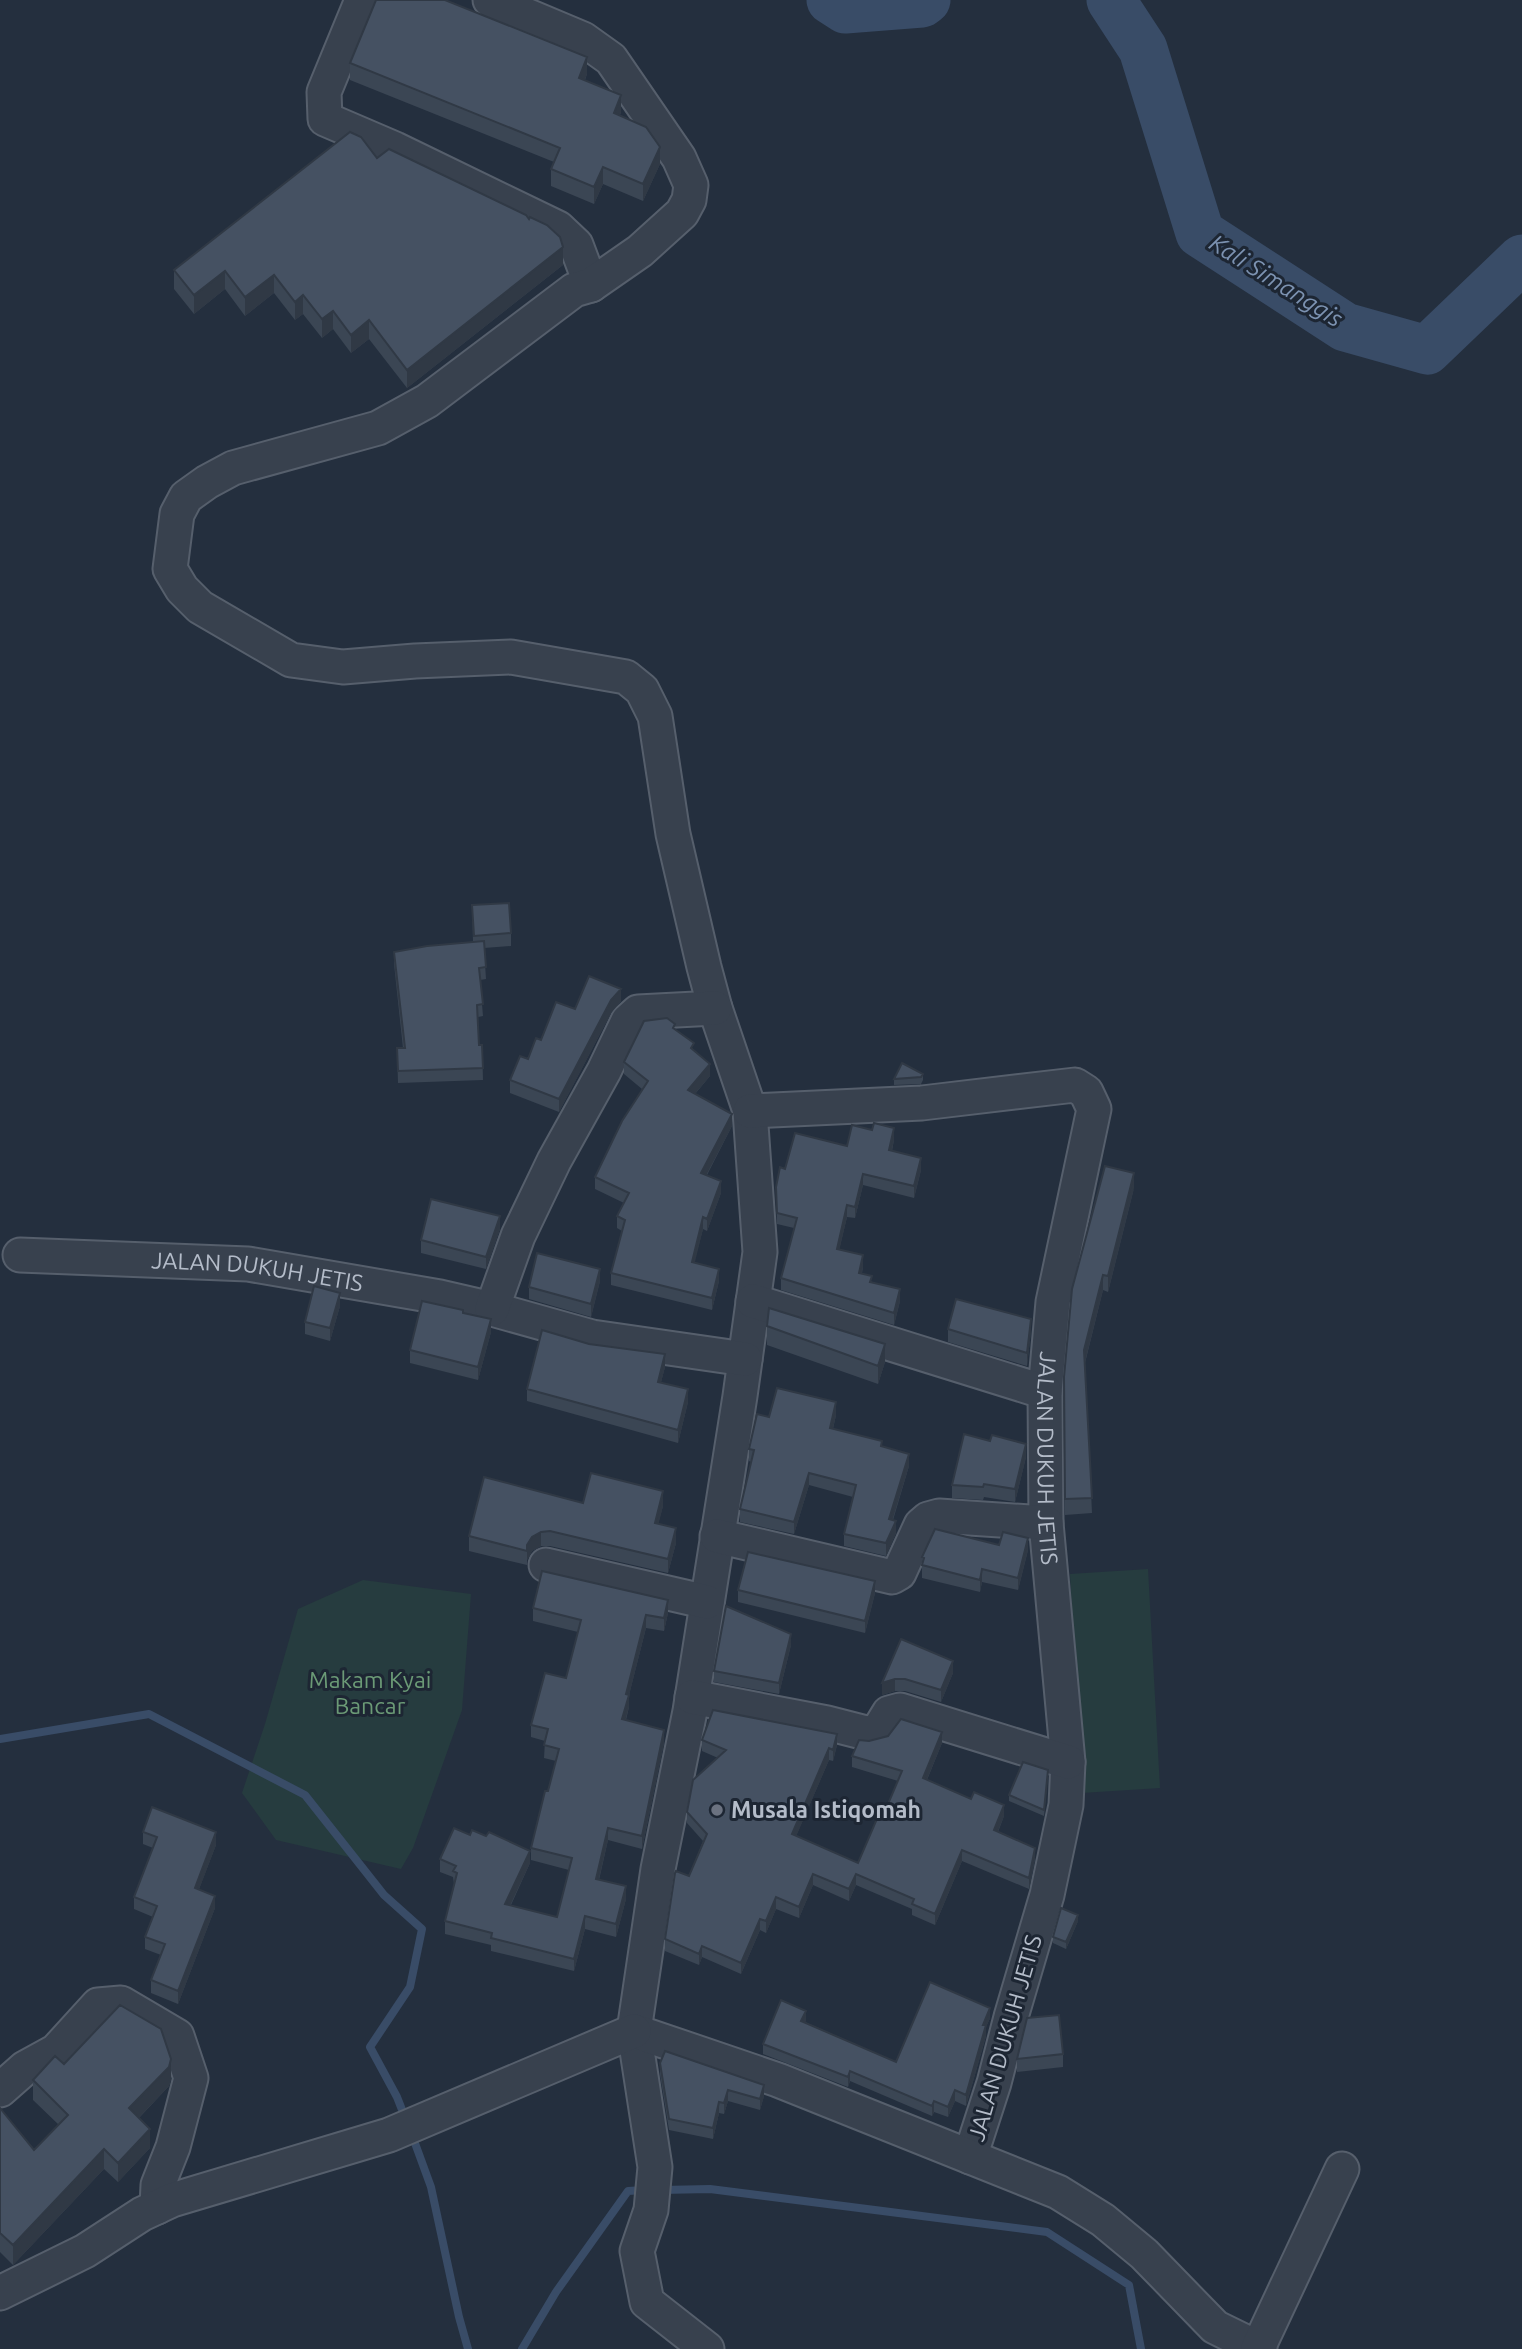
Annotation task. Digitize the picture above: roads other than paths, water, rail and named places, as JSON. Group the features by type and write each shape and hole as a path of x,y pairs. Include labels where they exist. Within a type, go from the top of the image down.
{"street":[{"path":"362,0 324,92 325,119 395,149 558,228 576,245 591,285"},
{"path":"490,0 583,39 611,59 679,159 691,185 689,200 682,213 640,251 591,285 574,290 428,401 378,428 233,468 207,482 186,497 177,514 170,569 181,589 200,607 291,660 343,667 511,657 626,677 642,690 655,716 673,834 704,967 715,1009 750,1111 760,1252 692,1697 658,1869 634,2031 655,2167 651,2210 637,2250 647,2302 707,2349"},
{"path":"492,1309 518,1236 554,1161 604,1071 628,1021 638,1012 715,1009"},
{"name":"JALAN DUKUH JETIS","path":"750,1111 922,1103 1076,1085 1086,1092 1094,1108 1053,1302 1045,1392 1046,1523 1068,1762 1066,1805 1047,1895 970,2157"},
{"name":"JALAN DUKUH JETIS","path":"20,1255 248,1264 440,1297 592,1337 745,1360"},
{"path":"753,1301 1045,1392"},
{"path":"717,1536 892,1577 899,1573 921,1525 928,1518 939,1516 1046,1523"},
{"path":"546,1564 707,1602"},
{"path":"692,1697 873,1734 878,1731 889,1713 900,1710 1068,1762"},
{"path":"0,2090 26,2068 56,2051 99,2005 121,2003 177,2036 191,2078 173,2147 158,2185 157,2207"},
{"path":"0,2293 85,2251 172,2200 403,2129 634,2031"},
{"name":"JALAN DUKUH JETIS","path":"634,2031 778,2080 1058,2192 1103,2220 1144,2254 1215,2327 1259,2349"},
{"path":"1259,2349 1342,2169"}],"waterway":[{"name":"Kali Simanggis","path":"831,0 845,9 922,3 926,0"},
{"name":"Kali Simanggis","path":"1111,0 1143,49 1200,233 1345,327 1427,350 1522,259"},
{"path":"0,1739 149,1714 305,1795 384,1895 422,1929 410,1987 370,2047 397,2097 406,2120"},
{"path":"412,2135 431,2187 468,2349"},
{"path":"661,2190 710,2189 1047,2232 1129,2285 1141,2349"},
{"path":"522,2349 556,2292 628,2191 644,2190"}],"place":[{"name":"Musala Istiqomah","path":"717,1810"}],"park label":[{"name":"Makam Kyai Bancar","path":"370,1693"}]}
